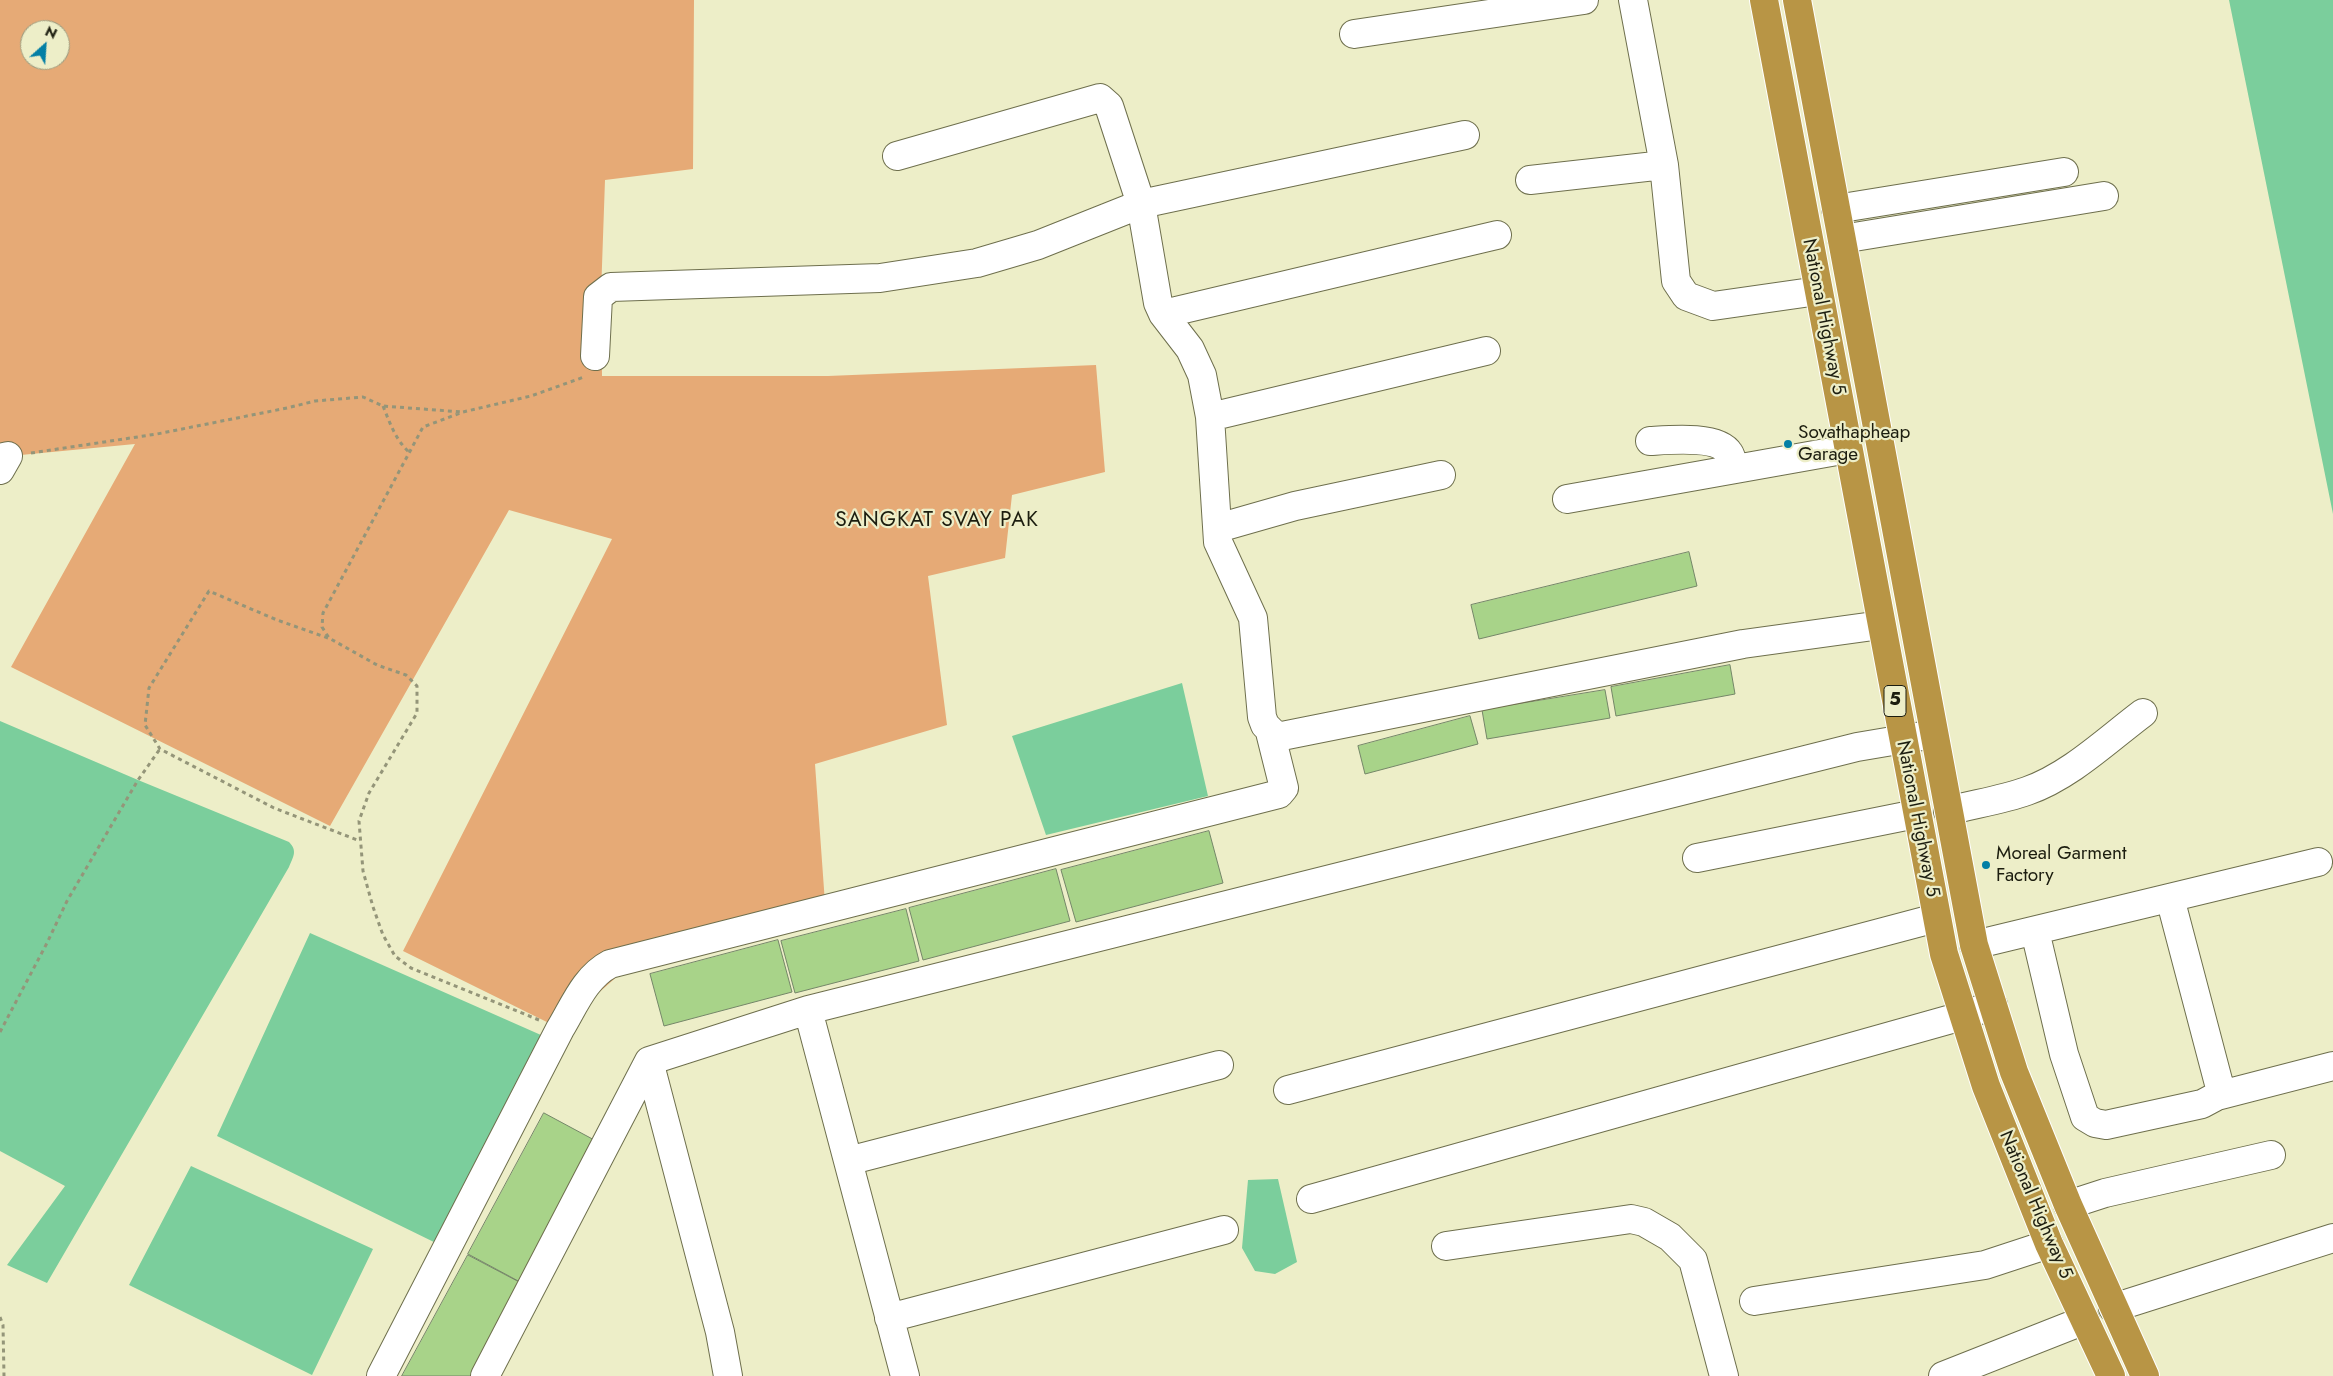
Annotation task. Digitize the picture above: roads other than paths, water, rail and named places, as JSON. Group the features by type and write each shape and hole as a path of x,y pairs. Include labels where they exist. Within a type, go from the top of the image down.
{"highway":[{"name":"National Highway 5","path":"1764,0 1936,918 1962,1016 1986,1086 2049,1244 2111,1376"},
{"name":"National Highway 5","path":"1798,0 1974,945 2014,1072 2068,1205 2145,1376"},
{"path":"1825,327 1857,320"},
{"path":"1866,545 1898,539"}],"street":[{"path":"1354,34 1460,9 1584,0"},
{"path":"1633,0 1664,165 1676,281 1686,296 1713,306 1818,291"},
{"path":"381,1376 560,1029 592,976 610,964 1279,794 1284,788 1270,732 1262,717 1253,618 1223,558 1218,542 1210,417 1202,375 1197,361 1163,314 1158,303 1141,204 1109,106 1103,98 897,156"},
{"path":"591,366 598,297 611,287 880,278 977,263 1038,245 1141,204 1465,135"},
{"path":"1530,180 1664,165"},
{"path":"1836,209 2064,172"},
{"path":"1842,239 2104,196"},
{"path":"1163,314 1497,236"},
{"path":"1210,417 1486,351"},
{"path":"1650,441 1693,440 1714,443 1724,447 1730,453 1733,468"},
{"path":"1567,499 1848,449"},
{"path":"1218,528 1294,506 1441,475"},
{"path":"1270,732 1277,738 1743,644 1881,625"},
{"path":"1948,811 2028,791 2044,783 2078,762 2143,713"},
{"path":"485,1376 649,1060 808,1010 1838,752 1934,734"},
{"path":"1697,858 1916,814"},
{"path":"1974,945 2318,862"},
{"path":"2170,898 2220,1088 2217,1096"},
{"path":"1288,1090 1936,918"},
{"path":"2035,931 2064,1054 2085,1117 2094,1123 2106,1125 2202,1104 2217,1096 2333,1066"},
{"path":"1311,1199 1962,1016 1993,1005"},
{"path":"808,1010 905,1376"},
{"path":"649,1060 720,1332 728,1376"},
{"path":"848,1161 1219,1065"},
{"path":"2068,1205 2105,1193 2271,1155"},
{"path":"1446,1246 1631,1219 1644,1222 1670,1237 1692,1260 1724,1376"},
{"path":"889,1318 1224,1230"},
{"path":"2114,1308 2333,1238"},
{"path":"1754,1302 1985,1265 2049,1244"},
{"path":"1943,1376 2085,1320"}],"place":[{"name":"Sovathapheap Garage","path":"1788,444"},
{"name":"Moreal Garment Factory","path":"1986,865"}],"district":[{"name":"SANGKAT SVAY PAK","path":"937,521"}]}
